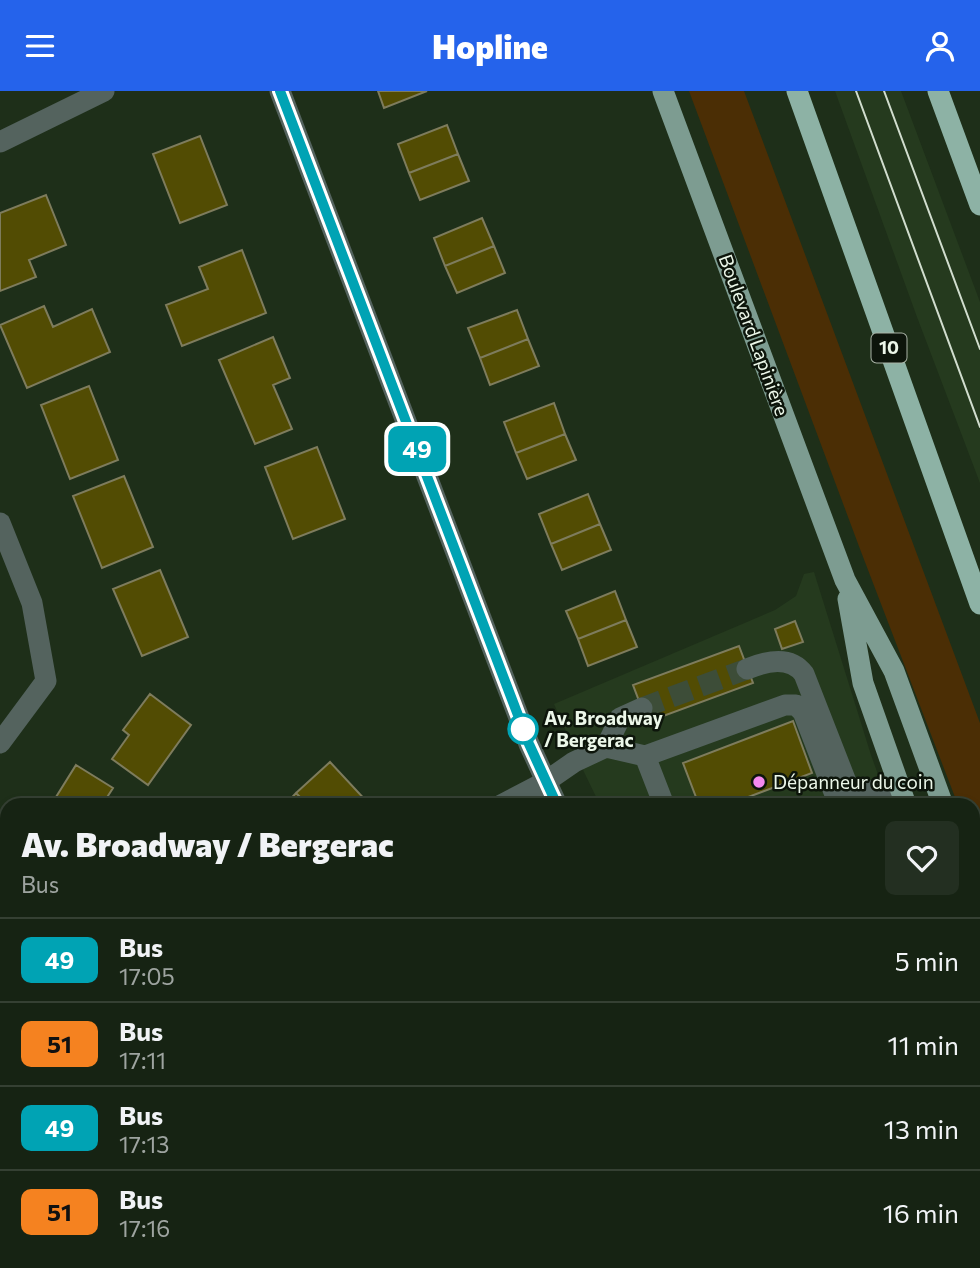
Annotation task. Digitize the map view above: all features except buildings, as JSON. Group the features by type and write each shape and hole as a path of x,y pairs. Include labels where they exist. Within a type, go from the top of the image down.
{"highway":[{"name":"10","path":"797,91 980,604"},
{"path":"938,91 980,205"}],"main road":[{"name":"Boulevard Lapinière","path":"663,91 845,580 894,671 940,798"},
{"name":"Boulevard Lapinière","path":"845,580 863,683 903,798"}],"street":[{"path":"0,142 104,91"},
{"path":"280,91 529,744 553,798"},
{"path":"0,523 32,603 46,681 0,743"},
{"path":"747,669 779,661 792,663 800,668 844,798"},
{"path":"514,798 545,782 574,762 606,747 645,756 785,705 796,705 803,712 843,798"},
{"path":"606,747 620,718 642,708"},
{"path":"645,756 661,798"},
{"path":"856,798 898,783"}],"shaded area":[{"path":"689,91 744,91 980,723 980,798 955,798"},
{"path":"835,91 901,91 980,302 980,483 917,317"},
{"path":"814,572 886,798 597,798 554,704 775,610 796,596 804,574"}],"tunnel":[{"path":"642,708 747,669"}],"tram line":[{"path":"856,91 980,427"},
{"path":"884,91 980,349"}],"bus line":[{"name":"49","path":"280,91 529,744 553,798"}],"place":[{"name":"Av. Broadway / Bergerac","path":"523,729"},
{"name":"Dépanneur du coin","path":"759,782"}]}
